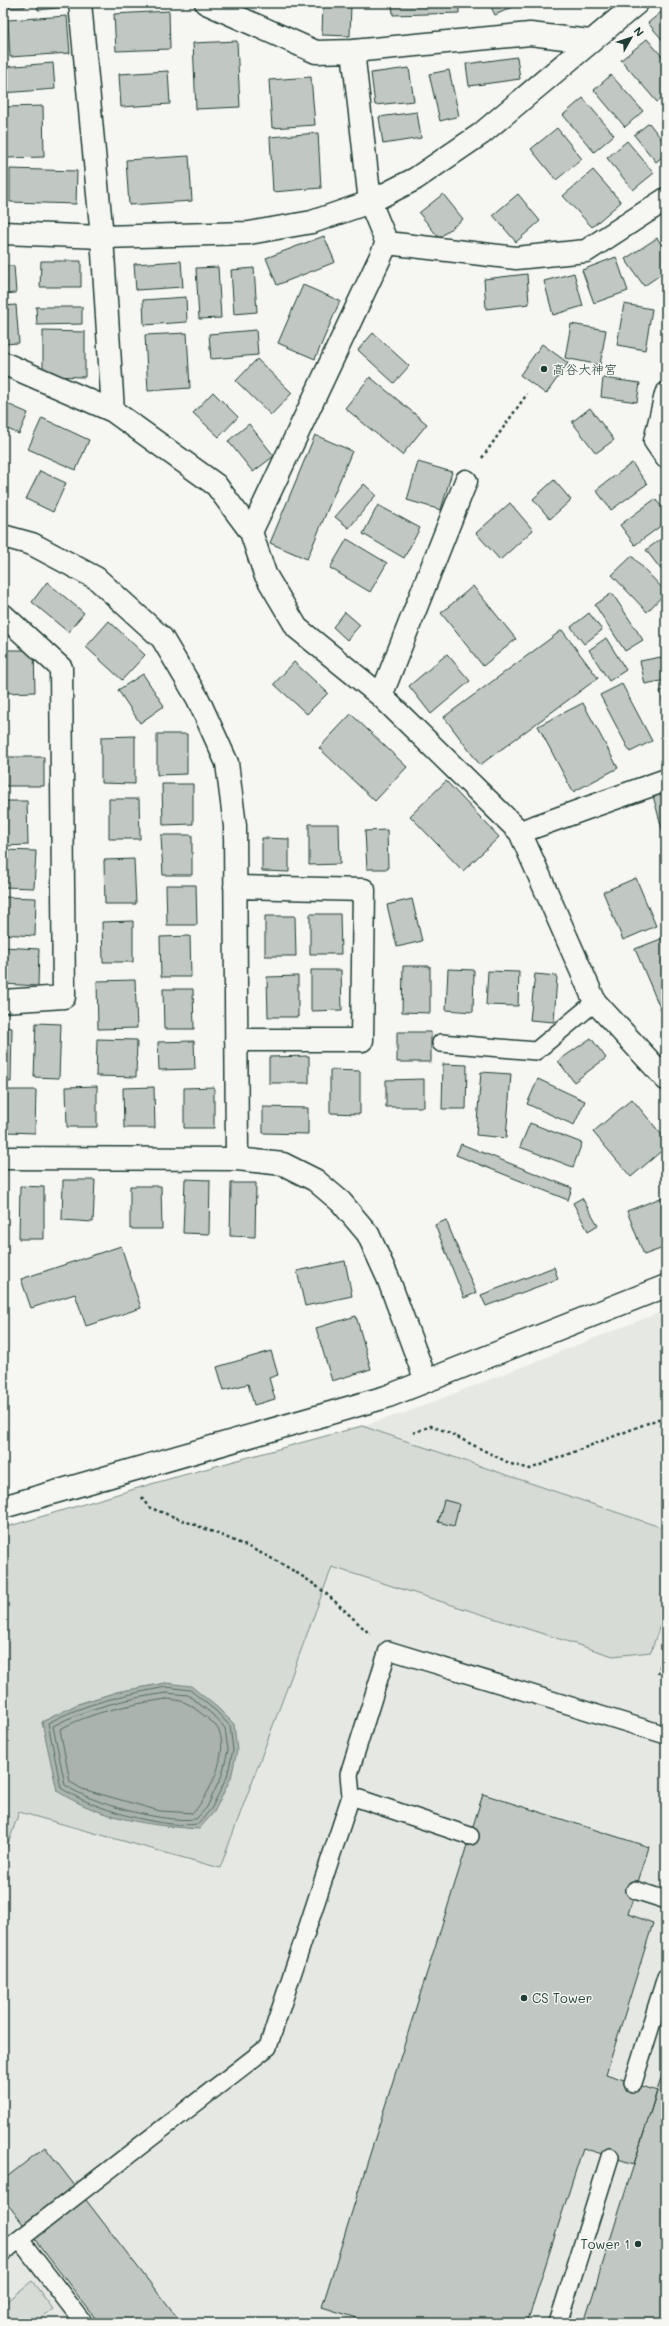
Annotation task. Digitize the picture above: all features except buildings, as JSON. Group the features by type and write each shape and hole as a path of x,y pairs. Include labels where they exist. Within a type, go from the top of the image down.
{"street":[{"path":"80,3 102,236 114,412"},
{"path":"206,3 316,52 353,51 530,34 590,41"},
{"path":"3,234 102,236 249,233 312,222 370,202 415,179 481,134 637,3"},
{"path":"251,532 387,243 370,202 353,51"},
{"path":"387,243 516,258 586,251 666,199"},
{"path":"3,363 114,412 216,486 251,532 265,574 298,628 381,696 520,832 595,1002 666,1079"},
{"path":"666,394 655,441 666,457"},
{"path":"381,696 466,481"},
{"path":"3,536 32,544 96,578 162,638 198,699 227,763 235,826 237,1159"},
{"path":"3,615 61,668 64,997 3,1001"},
{"path":"520,832 666,780"},
{"path":"235,887 364,890 362,1040 236,1040"},
{"path":"3,1158 237,1159 283,1164 315,1180 341,1202 368,1234 388,1278 426,1381"},
{"path":"3,1507 386,1397 666,1286"}],"lane":[{"path":"440,1043 536,1051 595,1002"},
{"path":"3,2252 268,2047 351,1796 349,1774 388,1650 666,1735"},
{"path":"351,1796 470,1836"},
{"path":"635,1890 666,1900"},
{"path":"633,2083 666,1977"},
{"path":"558,2323 610,2156"},
{"path":"20,2240 84,2323"}],"path":[{"path":"466,481 526,394"},
{"path":"413,1433 431,1426 445,1431 512,1464 530,1469 666,1416"},
{"path":"140,1494 148,1507 256,1550 315,1585 388,1650"},
{"path":"658,1674 666,1647"}],"shaded area":[{"path":"666,1310 666,2323 3,2323 3,1528 405,1413"},
{"path":"362,1426 666,1529 666,1607 651,1652 613,1656 332,1567 220,1868 19,1812 3,1859 3,1528 158,1482","holes":["166,1683 49,1750 42,1722 78,1704 117,1692"]},
{"path":"32,2281 53,2309 35,2323 3,2323 3,2304"}],"water":[{"path":"166,1683 191,1686 218,1708 234,1724 237,1751 231,1778 214,1812 199,1829 162,1826 125,1819 90,1808 57,1791 42,1722 78,1704 117,1692"}],"place":[{"name":"高谷大神宮","path":"544,369"},
{"name":"CS Tower","path":"524,1998"},
{"name":"Tower 1","path":"638,2244"}]}
